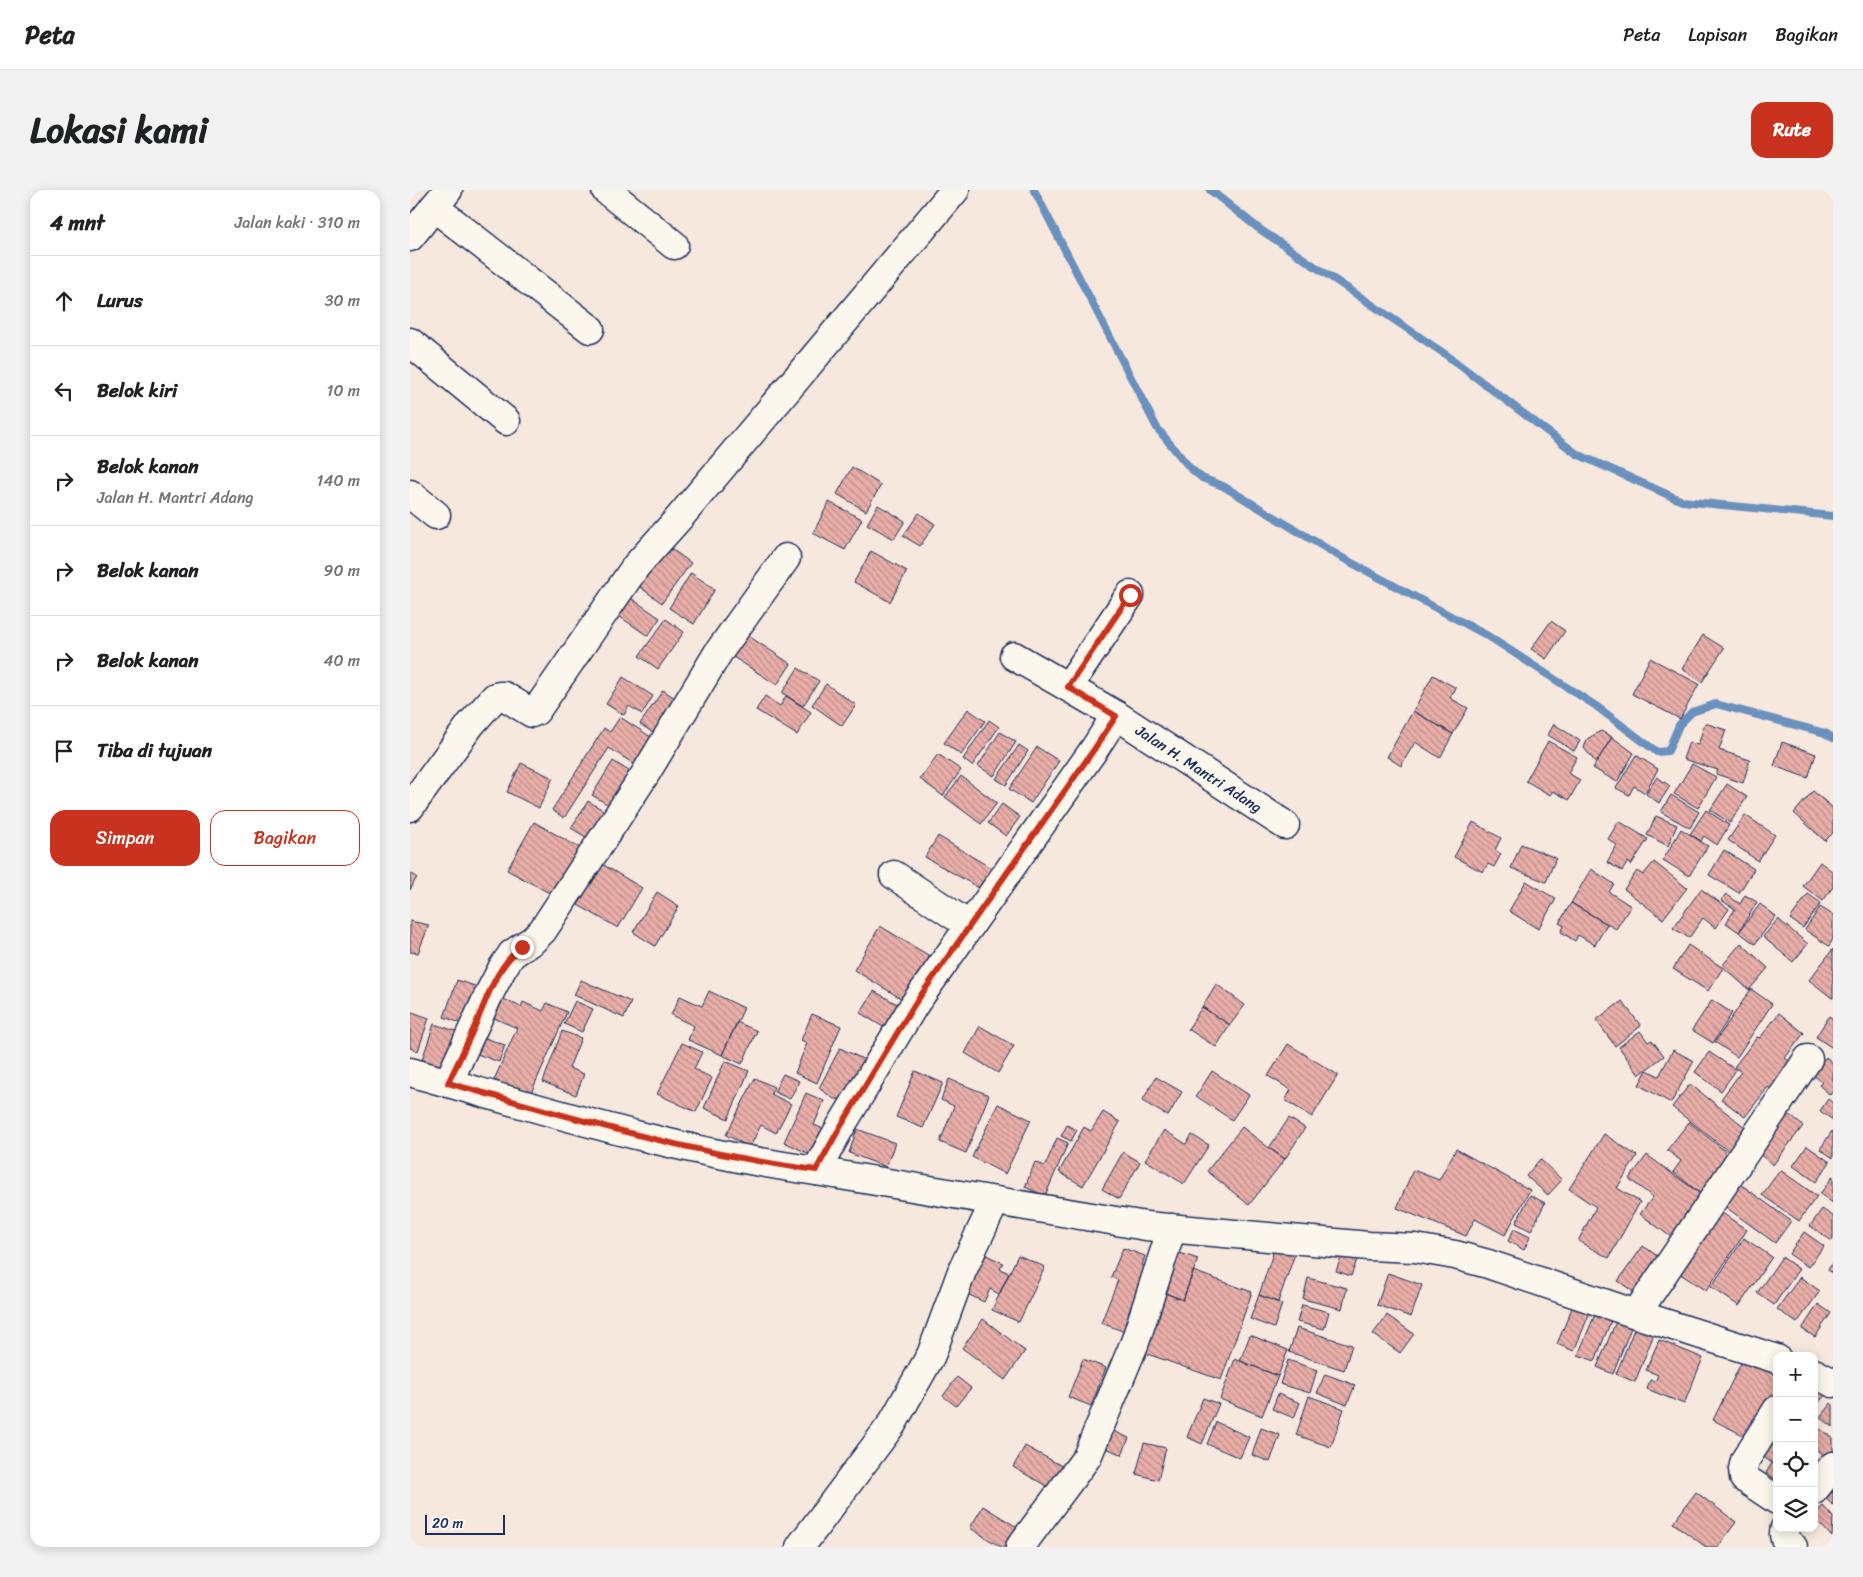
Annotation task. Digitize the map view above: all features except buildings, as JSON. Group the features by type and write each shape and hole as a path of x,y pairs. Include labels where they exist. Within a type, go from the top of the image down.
{"street":[{"path":"606,190 674,245"},
{"path":"410,807 472,724 495,698 504,696 532,713 536,710 636,566 680,517 955,190"},
{"path":"410,237 441,198 590,329"},
{"path":"410,342 506,421"},
{"path":"410,494 436,515"},
{"path":"448,1083 503,967 512,954 533,940 543,930 644,776 718,652 786,558"},
{"path":"1068,687 1130,595"},
{"name":"Jalan H. Mantri Adang","path":"1014,656 1116,716 1285,825"},
{"path":"816,1170 914,1005 1116,716"},
{"path":"894,875 970,926"},
{"path":"1636,1314 1808,1059"},
{"path":"410,1072 644,1138 769,1164 816,1170 1146,1226 1423,1250 1488,1264 1773,1358"},
{"path":"804,1546 892,1424 931,1354 962,1270 994,1201"},
{"path":"1020,1547 1087,1457 1135,1342 1172,1228"},
{"path":"1818,1375 1833,1383"},
{"path":"1773,1416 1745,1460 1742,1469 1744,1478 1773,1497"},
{"path":"1816,1487 1833,1466"},
{"path":"1784,1532 1785,1539 1793,1547"}],"waterway":[{"path":"1034,190 1157,428 1190,468 1202,478 1223,486 1339,556 1488,636 1596,706 1657,752 1668,751 1679,725 1692,712 1716,704 1825,733 1833,738"},
{"path":"1210,190 1258,228 1445,354 1577,454 1682,501 1833,516"}],"route":[{"path":"522,947 512,954 503,967 448,1083 644,1138 769,1164 816,1170 914,1005 1116,716 1068,687 1130,595"}]}
